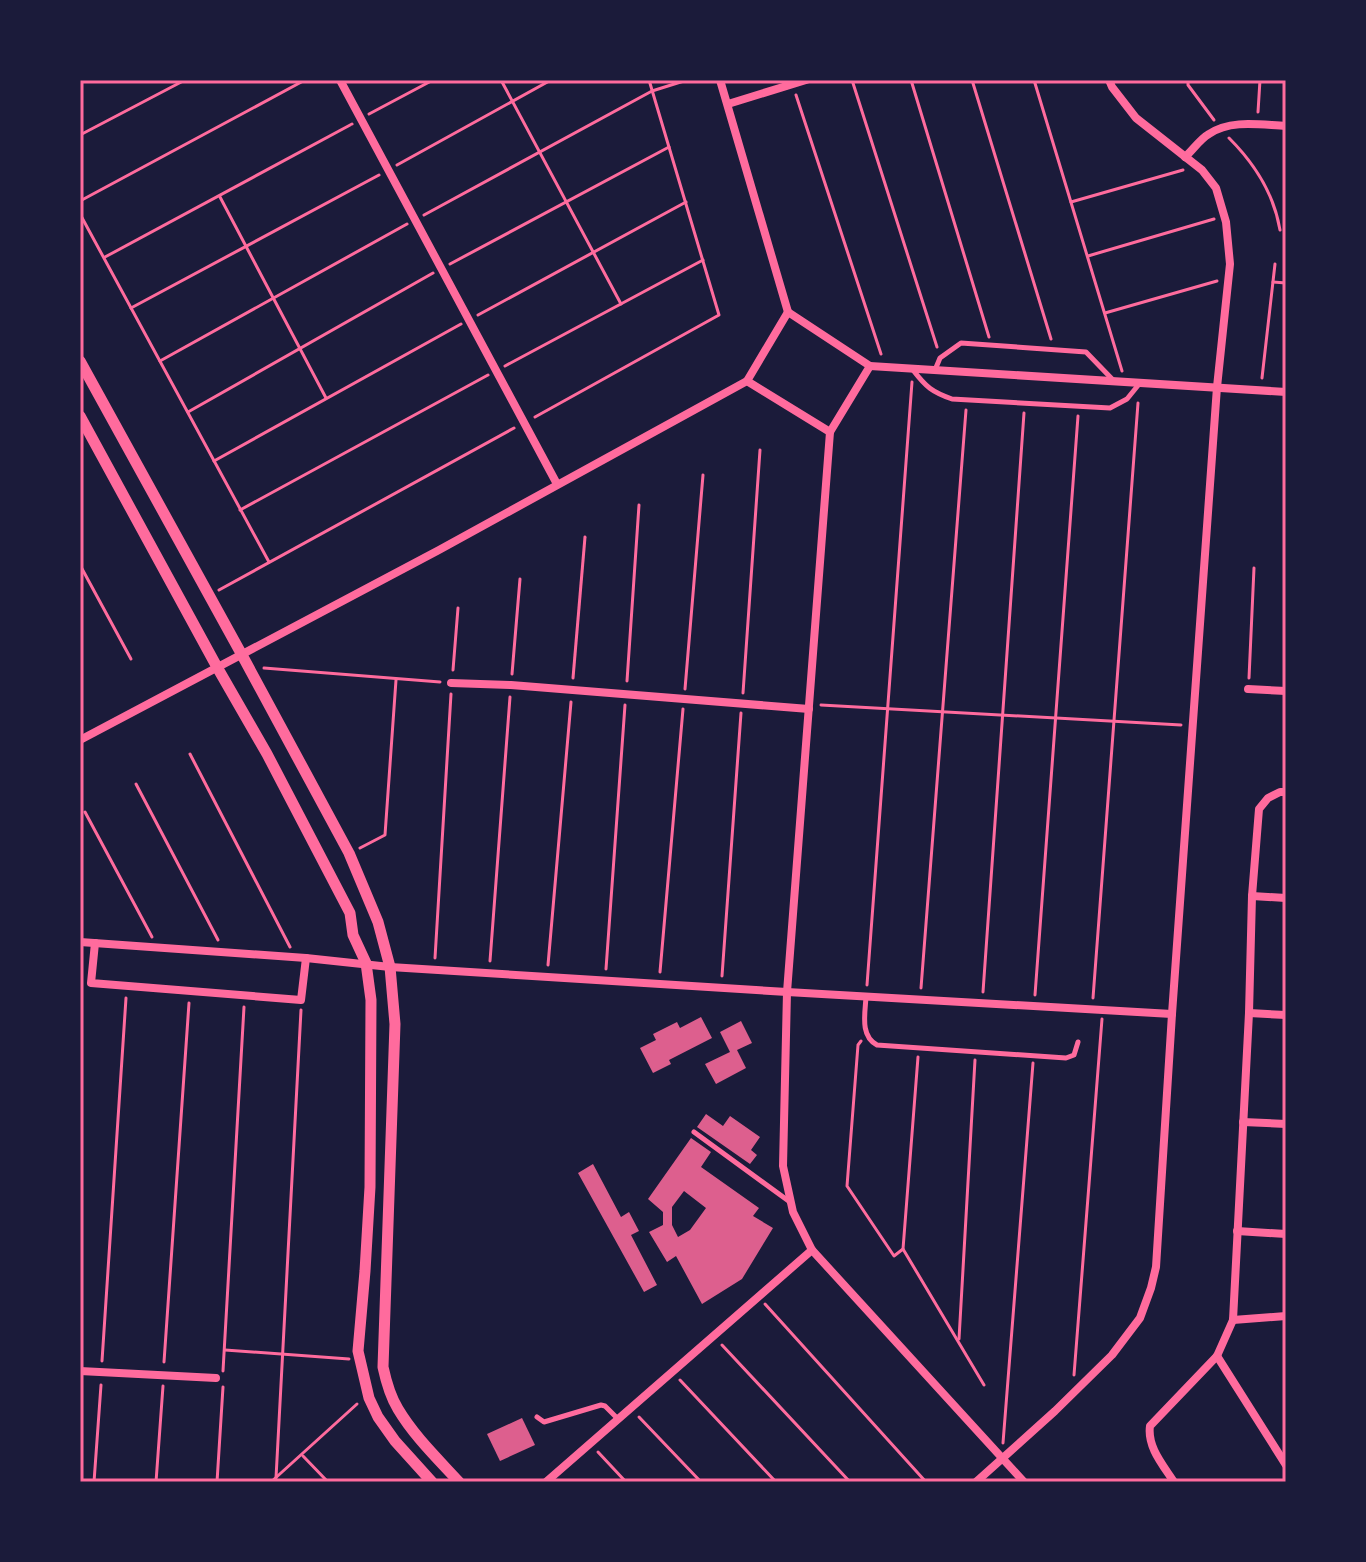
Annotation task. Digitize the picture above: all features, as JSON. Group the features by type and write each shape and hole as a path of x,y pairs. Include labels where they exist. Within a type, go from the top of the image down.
{"street":[{"path":"340,80 557,484"},
{"path":"720,80 788,312 870,366 1286,392"},
{"path":"728,104 806,80"},
{"path":"976,1482 1112,1355 1140,1318 1156,1267 1217,387 1230,264 1224,216 1216,188 1202,170 1136,118 1109,80"},
{"path":"1185,157 1208,134 1221,129 1245,124 1286,126"},
{"path":"80,740 439,550 747,381 788,312"},
{"path":"80,361 349,853 378,922 390,967 395,1024 383,1367 396,1407 459,1482"},
{"path":"870,366 830,432 787,992 783,1166 793,1212 812,1250 1024,1482"},
{"path":"747,381 830,432"},
{"path":"80,416 267,754 350,913 353,935 366,963 371,1000 370,1187 358,1351 368,1394 378,1417 432,1482"},
{"path":"451,683 809,706"},
{"path":"1248,689 1286,691"},
{"path":"1174,1482 1148,1437 1150,1426 1217,1356 1233,1320 1252,896 1259,809 1268,798 1286,792"},
{"path":"1252,896 1286,898"},
{"path":"80,942 390,967 1172,1014"},
{"path":"95,943 91,983 301,1000 306,958"},
{"path":"1249,1013 1286,1015"},
{"path":"1243,1122 1286,1124"},
{"path":"1237,1231 1286,1234"},
{"path":"546,1482 812,1250"},
{"path":"1233,1320 1286,1316"},
{"path":"1217,1356 1286,1465"},
{"path":"80,1371 216,1378"}],"lane":[{"path":"935,370 940,358 961,343 1086,352 1114,381"},
{"path":"913,369 924,385 935,393 967,400 1110,408 1127,399 1140,383"},
{"path":"866,997 866,1034 869,1041 877,1045 1066,1058 1074,1055 1078,1042"},
{"path":"694,1132 791,1203"},
{"path":"537,1417 544,1422 601,1405 618,1419"}],"path":[{"path":"80,135 185,80"},
{"path":"80,201 305,80"},
{"path":"104,258 433,80"},
{"path":"501,80 621,304"},
{"path":"131,308 551,80"},
{"path":"209,595 719,315 649,80"},
{"path":"160,361 652,91 687,80"},
{"path":"852,80 940,358"},
{"path":"911,80 992,345"},
{"path":"972,80 1054,350"},
{"path":"1034,80 1126,382"},
{"path":"1188,80 1188,85 1221,129 1256,169 1277,215 1280,230"},
{"path":"1257,125 1260,80"},
{"path":"793,84 885,368"},
{"path":"188,412 441,268 669,147"},
{"path":"1071,202 1196,166"},
{"path":"219,195 326,398"},
{"path":"214,461 686,202"},
{"path":"80,214 269,562"},
{"path":"1088,256 1224,216"},
{"path":"240,510 703,260"},
{"path":"1260,390 1275,264"},
{"path":"1105,313 1229,278"},
{"path":"1273,282 1286,283"},
{"path":"866,997 913,369"},
{"path":"1092,1010 1140,383"},
{"path":"920,1000 967,400"},
{"path":"982,1004 1025,403"},
{"path":"1034,1007 1079,406"},
{"path":"722,988 760,450"},
{"path":"659,984 703,475"},
{"path":"605,980 639,505"},
{"path":"547,977 585,537"},
{"path":"80,565 131,659"},
{"path":"1248,689 1254,568"},
{"path":"489,973 520,579"},
{"path":"434,969 458,608"},
{"path":"248,667 451,683"},
{"path":"349,853 385,835 396,679"},
{"path":"809,706 1193,726"},
{"path":"190,754 295,957"},
{"path":"136,784 224,952"},
{"path":"85,812 157,947"},
{"path":"94,1482 127,986"},
{"path":"156,1482 190,991"},
{"path":"217,1482 244,995"},
{"path":"276,1478 301,1000"},
{"path":"1072,1394 1103,1010"},
{"path":"866,1034 858,1045 847,1186 894,1256 903,1249"},
{"path":"918,1048 903,1249 984,1385"},
{"path":"959,1342 975,1052"},
{"path":"1002,1459 1034,1056"},
{"path":"758,1297 926,1482"},
{"path":"714,1336 850,1482"},
{"path":"225,1350 360,1360"},
{"path":"672,1372 776,1482"},
{"path":"271,1482 368,1394"},
{"path":"631,1409 701,1482"},
{"path":"590,1444 626,1482"},
{"path":"302,1454 328,1482"}],"building":[{"path":"701,1017 712,1038 669,1060 671,1064 653,1073 640,1048 656,1040 653,1034 677,1022 680,1028"},
{"path":"741,1021 752,1043 737,1050 746,1068 716,1084 705,1064 730,1052 720,1032"},
{"path":"706,1114 723,1126 730,1116 760,1137 751,1150 757,1155 750,1164 697,1127"},
{"path":"691,1138 711,1152 701,1167 759,1208 753,1216 773,1228 742,1279 702,1304 676,1256 667,1262 649,1232 663,1225 663,1212 648,1199","holes":["684,1191 706,1208 690,1230 678,1237 672,1225 672,1207"]},
{"path":"593,1164 621,1217 629,1212 639,1231 631,1235 657,1285 644,1292 578,1173"},
{"path":"522,1418 535,1445 500,1461 487,1434"}]}
